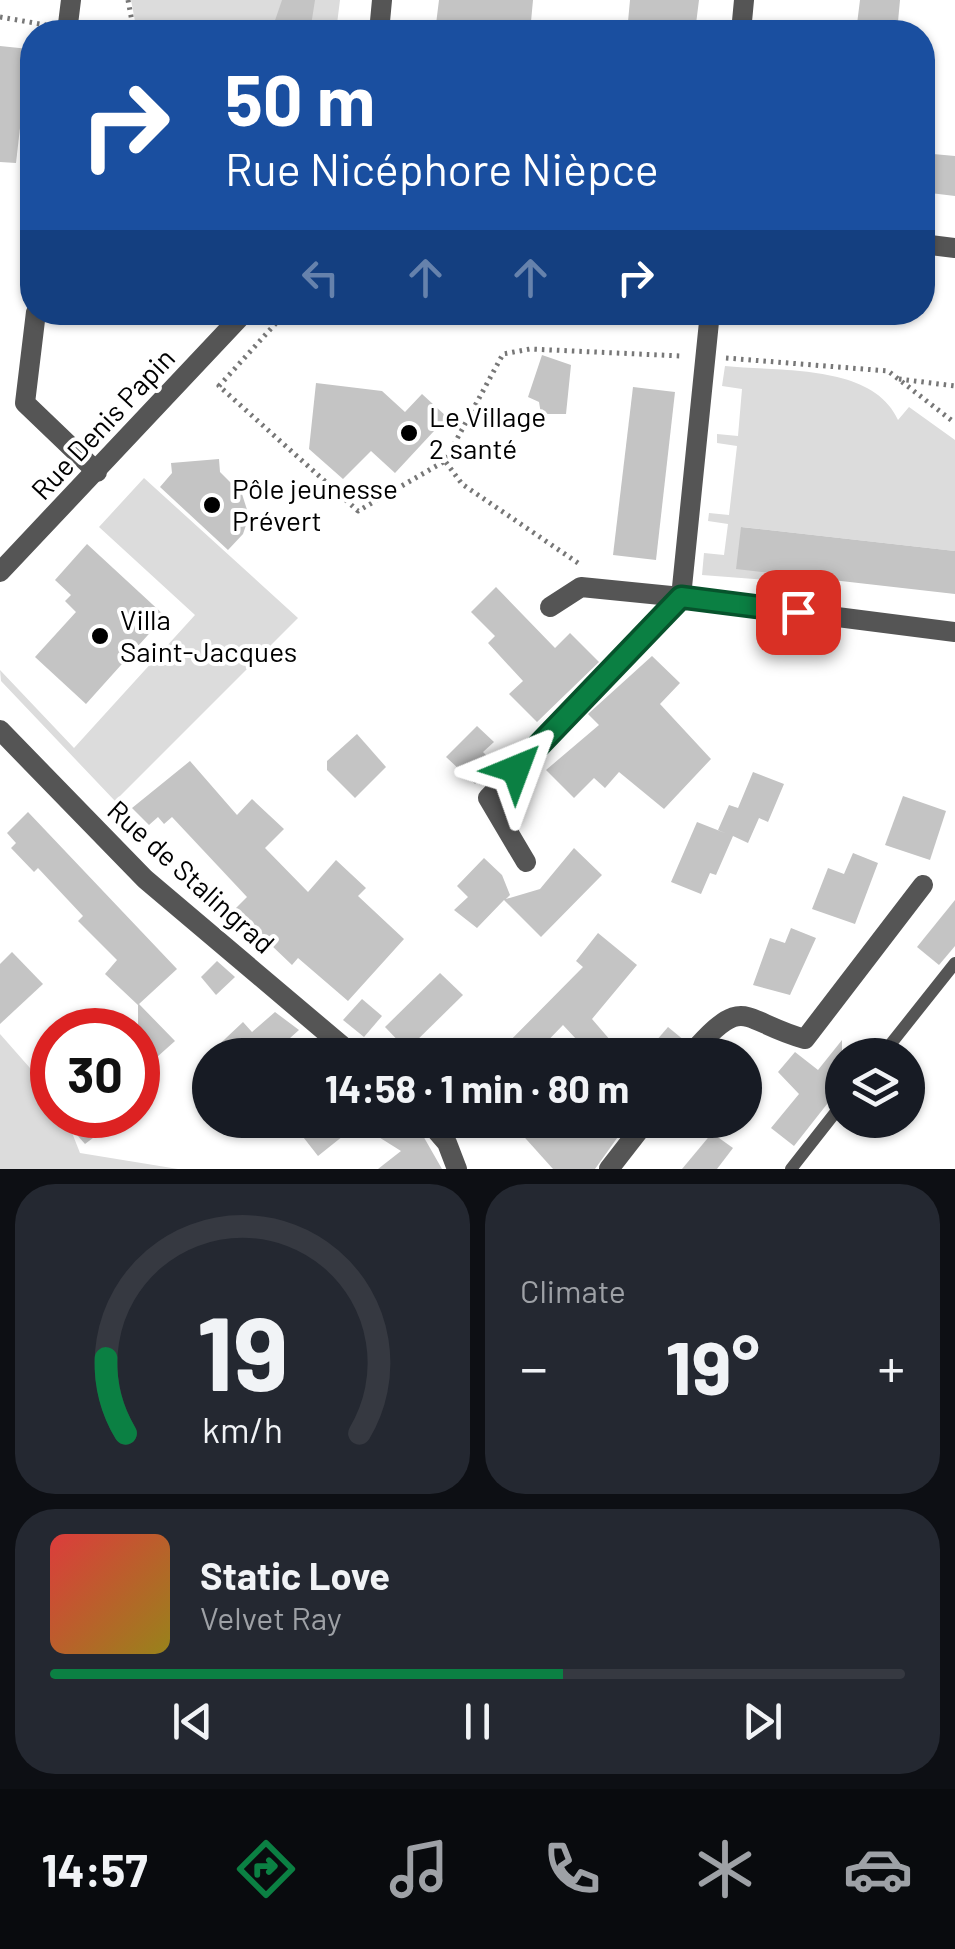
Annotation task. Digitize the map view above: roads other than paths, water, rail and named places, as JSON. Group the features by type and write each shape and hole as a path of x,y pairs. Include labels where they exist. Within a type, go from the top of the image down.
{"street":[{"path":"34,325 25,404 98,472"},
{"name":"Rue Denis Papin","path":"0,572 233,325"},
{"path":"526,862 488,798 681,597 709,325"},
{"path":"550,607 581,588 955,632"},
{"name":"Rue de Stalingrad","path":"0,730 145,879 332,1038"},
{"path":"705,1038 719,1023 735,1015 753,1015 805,1039 923,885"},
{"path":"443,1138 457,1169"},
{"path":"609,1169 633,1138"}],"lane":[{"path":"895,1038 955,963"},
{"path":"791,1169 825,1126"}],"place":[{"name":"Le Village 2 santé","path":"409,433"},
{"name":"Pôle jeunesse Prévert","path":"212,505"},
{"name":"Villa Saint-Jacques","path":"100,636"}]}
